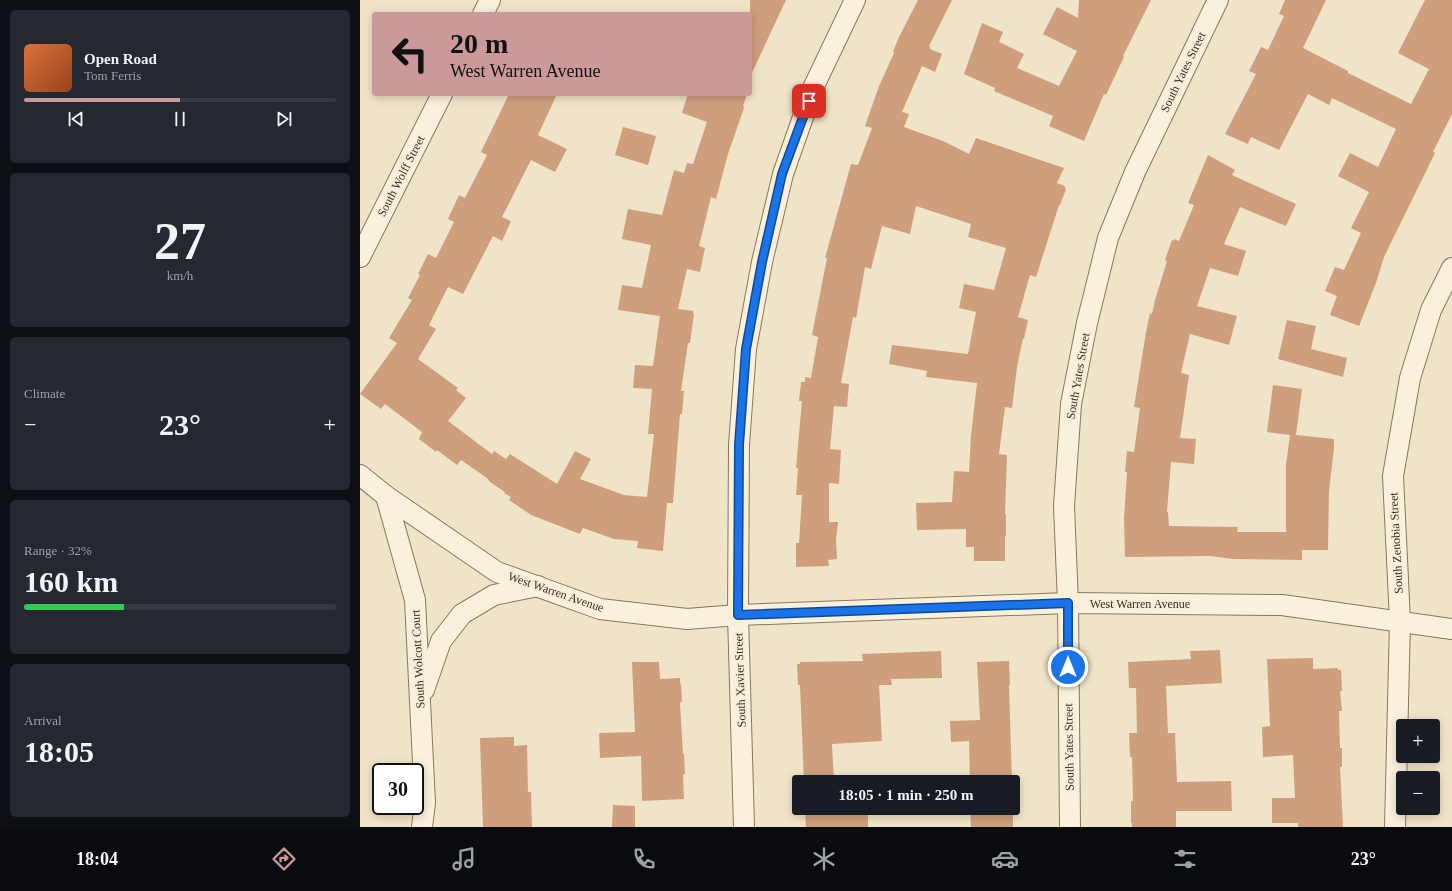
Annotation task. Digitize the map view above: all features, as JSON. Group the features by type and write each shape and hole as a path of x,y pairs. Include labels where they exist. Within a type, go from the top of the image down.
{"street":[{"path":"484,12 490,0"},
{"name":"South Xavier Street","path":"744,827 738,615 740,438 746,349 762,262 782,174 814,86 855,0"},
{"name":"South Yates Street","path":"1070,827 1068,603 1064,506 1070,404 1087,323 1108,238 1135,172 1218,0"},
{"name":"South Wolff Street","path":"360,257 441,96"},
{"name":"South Zenobia Street","path":"1395,827 1400,621 1393,476 1410,378 1431,310 1452,268"},
{"name":"West Warren Avenue","path":"360,475 386,496 497,572 600,609 686,619 738,615 1068,603 1282,605 1452,629"},
{"name":"South Wolcott Court","path":"386,496 415,600 425,803 422,827"},
{"path":"420,702 441,641 462,614 494,595 538,586"}],"building":[{"path":"750,0 786,0 752,73 752,12 750,12"},
{"path":"918,0 952,0 929,46 930,49 942,54 935,72 922,66 902,112 909,114 904,127 943,141 969,154 976,138 1064,168 1057,183 1065,186 1066,189 1059,205 1036,277 1030,275 1018,317 1028,320 1017,367 1012,408 1005,407 999,454 1007,455 1005,561 974,561 974,547 966,547 966,529 917,530 916,503 952,502 954,471 969,472 971,435 977,383 926,377 927,371 889,364 892,345 968,354 976,312 959,308 964,284 994,290 1006,248 968,237 971,224 916,206 910,234 882,226 871,269 865,267 856,318 853,317 841,383 849,384 847,407 834,406 830,449 841,450 839,484 829,483 829,522 838,522 836,540 837,559 828,560 829,566 796,567 796,543 799,543 802,495 796,495 798,468 796,468 802,401 799,401 801,382 805,382 805,377 811,378 818,337 812,335 827,258 825,258 851,164 858,165 872,128 865,126 879,86 894,53 893,52 898,39"},
{"path":"1079,0 1151,0 1123,56 1124,57 1106,95 1104,94 1084,141 1049,126 1053,116 994,91 995,88 964,74 982,23 1003,32 999,42 1024,54 1017,68 1059,86 1077,51 1043,34 1057,7 1078,18"},
{"path":"1285,0 1326,0 1303,48 1348,71 1348,73 1411,104 1429,69 1398,53 1425,0 1452,0 1452,114 1433,152 1435,153 1384,257 1376,283 1359,326 1330,315 1337,296 1325,291 1335,267 1344,270 1361,233 1351,228 1369,192 1338,176 1350,153 1378,167 1396,129 1332,98 1329,105 1308,94 1279,150 1251,137 1248,144 1225,134 1256,74 1249,71 1261,47 1268,50 1284,16 1279,14"},
{"path":"508,96 556,96 538,135 567,149 555,172 531,160 502,217 511,221 502,241 493,236 463,294 448,287 429,325 436,329 418,359 458,388 456,390 466,398 448,421 492,454 494,451 506,459 510,454 557,484 575,451 591,459 580,479 624,495 647,497 654,434 648,434 652,389 633,388 635,365 653,366 660,316 618,310 622,285 642,288 651,245 622,239 628,209 662,215 674,170 684,173 687,163 693,164 707,122 682,113 687,96 746,96 743,111 728,154 716,199 711,197 699,246 705,248 700,272 687,269 678,309 693,311 694,313 681,391 684,391 682,414 680,414 673,503 667,503 663,551 637,548 638,541 614,539 583,528 580,534 531,515 509,500 511,497 504,493 505,492 461,460 457,465 437,450 436,452 419,439 422,432 385,404 381,409 360,394 397,343 389,338 412,300 408,298 420,275 418,274 428,254 436,258 454,222 448,219 459,195 465,198 487,155 481,152"},
{"path":"623,127 656,136 648,165 615,155"},
{"path":"1208,155 1235,170 1232,175 1296,204 1286,226 1240,207 1224,244 1246,251 1238,276 1210,268 1197,306 1237,316 1229,345 1190,334 1181,373 1189,375 1180,438 1196,439 1194,464 1171,462 1167,512 1169,526 1238,527 1237,532 1286,532 1286,464 1290,435 1267,432 1273,385 1302,389 1296,435 1334,439 1334,448 1329,491 1328,550 1302,550 1302,560 1234,559 1210,556 1125,557 1124,519 1127,472 1125,472 1127,451 1134,452 1140,408 1134,407 1146,332 1150,313 1152,314 1167,261 1165,260 1172,240 1174,241 1174,239 1179,241 1194,205 1188,203"},
{"path":"1287,320 1316,326 1311,349 1347,358 1343,377 1278,359"},
{"path":"1220,650 1222,683 1166,686 1168,733 1175,733 1177,782 1231,781 1232,811 1176,811 1176,827 1132,827 1132,757 1130,757 1129,733 1137,733 1136,688 1129,688 1128,662 1191,659 1190,651"},
{"path":"941,651 942,678 891,679 892,685 879,685 882,741 832,744 834,775 804,775 800,685 798,685 797,664 800,664 800,662 863,661 862,654"},
{"path":"1313,658 1313,669 1338,668 1338,670 1341,670 1342,691 1340,691 1342,711 1339,711 1340,748 1342,748 1342,767 1340,767 1343,827 1298,827 1298,823 1272,823 1272,798 1295,798 1293,755 1263,757 1262,727 1270,726 1267,659"},
{"path":"1009,661 1012,775 970,775 969,741 951,742 950,721 980,720 977,662"},
{"path":"632,662 659,662 660,679 680,678 682,702 680,702 685,775 683,774 684,799 642,801 641,756 600,758 599,733 635,732"},
{"path":"514,737 514,746 527,745 528,792 531,792 532,827 483,827 480,738"},
{"path":"613,805 635,806 635,827 612,827"},
{"path":"805,815 868,815 868,827 806,827"},
{"path":"970,815 1013,815 1013,827 971,827"}],"route":[{"path":"809,101 782,174 762,262 746,349 739,445 738,615 1068,603 1068,667"}]}
